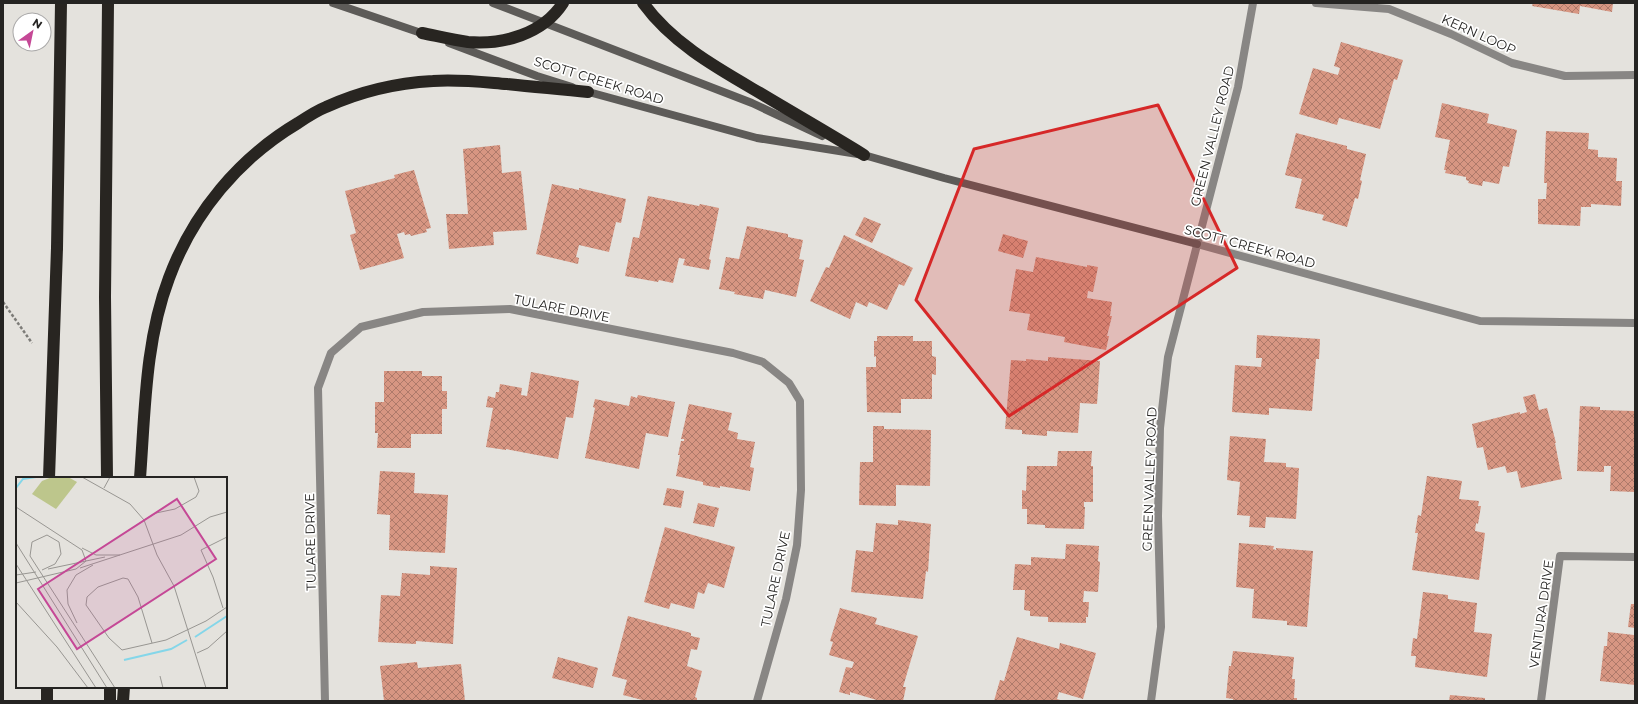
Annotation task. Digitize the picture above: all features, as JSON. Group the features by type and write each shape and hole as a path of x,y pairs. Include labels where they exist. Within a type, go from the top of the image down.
{"highway":[{"path":"49,477 57,248 61,3"},
{"path":"107,477 105,297 108,3"},
{"path":"422,33 468,42 499,41 525,35 546,23 563,3"},
{"path":"644,3 660,23 680,42 711,64 864,155"},
{"path":"140,477 151,348 158,314 168,279 182,248 198,220 239,168 267,144 324,107 357,95 393,86 433,81 470,80 588,92"},
{"path":"46,701 47,688"},
{"path":"110,688 110,701"},
{"path":"123,701 124,688"}],"street":[{"name":"SCOTT CREEK ROAD","path":"333,3 422,33 537,76 588,92 757,138 864,155 944,178 1197,244 1480,321 1635,323"},
{"name":"SCOTT CREEK ROAD","path":"493,3 752,103 864,155"},
{"name":"GREEN VALLEY ROAD","path":"1151,701 1161,627 1158,516 1160,428 1168,357 1238,87 1252,3"},
{"name":"KERN LOOP","path":"1316,3 1390,9 1451,34 1512,63 1565,76 1635,74"},
{"name":"TULARE DRIVE","path":"325,701 318,388 331,354 361,327 423,312 510,309 733,353 762,362 789,383 800,401 801,490 797,545 786,599 757,701"},
{"name":"VENTURA DRIVE","path":"1541,701 1560,556 1635,557"}],"highlighted area":[{"path":"1158,105 1237,268 1009,416 916,300 974,149"}],"building":[{"path":"1533,3 1613,3 1612,12 1580,6 1579,14 1532,6"},
{"path":"1341,42 1403,60 1397,80 1394,79 1380,129 1339,118 1337,125 1299,114 1313,68 1338,75 1340,68 1334,66"},
{"path":"1442,103 1489,114 1487,123 1517,130 1509,167 1503,166 1499,184 1483,181 1482,186 1468,183 1469,181 1466,180 1466,177 1445,173 1446,170 1444,170 1450,140 1435,137"},
{"path":"1546,131 1589,133 1588,149 1598,150 1598,157 1617,158 1616,181 1622,181 1621,206 1591,204 1591,207 1581,207 1580,226 1538,224 1538,199 1546,199 1547,183 1544,183"},
{"path":"1296,133 1347,146 1347,149 1366,154 1360,180 1362,181 1358,199 1355,198 1347,227 1322,220 1324,215 1295,208 1302,179 1285,175"},
{"path":"500,145 502,173 521,171 527,230 493,232 494,245 449,249 446,214 468,214 463,149"},
{"path":"414,170 431,228 426,229 427,232 411,236 410,234 405,235 404,232 397,234 404,258 360,270 350,235 356,233 345,191 395,178 394,175"},
{"path":"552,184 579,190 579,188 626,199 621,223 616,222 609,252 579,245 576,257 579,258 578,264 536,254"},
{"path":"648,196 699,206 700,204 719,208 709,259 711,260 709,270 683,265 685,259 679,258 673,283 625,276 633,237 639,238"},
{"path":"864,217 881,224 872,243 855,235"},
{"path":"747,226 788,234 788,237 803,240 799,259 804,260 796,297 765,290 763,299 734,294 735,292 719,289 726,257 739,259"},
{"path":"1003,234 1028,241 1023,258 998,251"},
{"path":"844,235 913,268 904,286 899,284 887,310 869,302 867,307 856,302 850,319 810,301 826,267 829,268"},
{"path":"1036,257 1087,267 1087,265 1098,267 1093,292 1088,291 1087,298 1112,302 1110,316 1112,316 1107,336 1109,336 1106,350 1064,342 1065,337 1027,330 1030,314 1009,311 1016,269 1033,272"},
{"path":"1257,335 1320,339 1319,359 1316,359 1312,411 1269,408 1269,415 1232,412 1235,365 1261,367 1262,358 1256,358"},
{"path":"877,336 913,336 913,341 932,341 932,356 936,357 936,375 932,374 932,399 901,399 901,413 867,412 866,367 876,367 876,356 874,357 874,341 877,341"},
{"path":"1048,357 1100,361 1097,404 1080,403 1078,433 1047,431 1047,436 1022,434 1022,430 1005,429 1011,360 1026,361 1026,359 1048,361"},
{"path":"384,371 422,371 422,376 442,376 442,391 447,391 447,409 442,409 442,434 411,434 411,448 377,448 378,433 375,433 375,402 384,402"},
{"path":"531,372 579,381 573,418 566,417 558,459 506,449 486,447 493,408 486,407 488,396 495,398 496,392 499,392 500,384 522,388 521,395 527,396"},
{"path":"1535,394 1539,410 1547,408 1556,443 1562,479 1521,488 1517,471 1507,473 1505,466 1488,470 1483,447 1477,448 1472,424 1520,412 1520,414 1527,412 1523,397"},
{"path":"638,395 675,402 668,437 646,433 639,469 585,458 595,408 593,407 595,399 629,406 631,396 637,398"},
{"path":"689,404 732,413 728,430 738,433 737,439 755,442 750,467 754,468 750,491 703,485 703,482 676,476 680,455 678,455 681,441 684,441 684,439 681,439"},
{"path":"1580,406 1600,407 1600,410 1635,411 1635,492 1610,491 1611,466 1604,466 1604,472 1577,471"},
{"path":"873,426 884,426 884,429 931,430 930,486 896,485 896,506 859,505 860,462 873,462"},
{"path":"1230,436 1266,439 1264,462 1286,463 1286,467 1299,468 1296,519 1266,517 1265,528 1249,527 1250,516 1237,515 1240,482 1227,480"},
{"path":"1058,451 1092,451 1091,466 1093,466 1093,502 1084,502 1084,529 1045,528 1045,525 1027,524 1027,509 1022,509 1022,490 1026,491 1027,466 1057,466"},
{"path":"380,471 415,473 414,493 448,495 445,553 389,550 390,515 377,514"},
{"path":"1427,476 1462,481 1459,499 1479,501 1478,506 1481,506 1478,524 1476,523 1475,531 1485,533 1479,580 1412,570 1418,533 1415,533 1418,515 1421,516"},
{"path":"667,488 684,491 681,508 663,505"},
{"path":"698,503 719,508 714,527 693,523"},
{"path":"898,520 931,524 928,572 926,571 923,599 851,592 856,550 873,552 876,523 898,525"},
{"path":"665,527 735,547 724,588 708,583 704,594 698,592 694,609 671,603 669,609 644,602"},
{"path":"1239,543 1274,546 1273,549 1276,550 1276,548 1313,551 1307,627 1287,625 1287,621 1252,618 1254,589 1236,587"},
{"path":"1066,544 1099,546 1098,561 1100,562 1098,592 1084,591 1083,602 1089,602 1086,623 1048,622 1048,617 1030,616 1030,611 1024,610 1025,590 1013,590 1015,564 1031,565 1031,557 1065,559"},
{"path":"430,566 457,568 453,644 416,641 416,644 378,642 381,595 400,596 402,573 430,575"},
{"path":"1423,592 1448,595 1448,599 1477,603 1474,632 1492,634 1487,677 1415,667 1416,656 1411,656 1413,638 1417,639"},
{"path":"1631,604 1635,604 1635,628 1628,627"},
{"path":"840,608 877,618 875,624 918,636 903,687 906,687 903,701 880,701 850,692 850,695 839,692 846,667 852,668 854,662 829,655 833,642 830,641"},
{"path":"628,616 691,633 691,636 700,638 697,650 691,649 687,666 702,671 695,697 697,698 697,701 646,701 623,695 627,680 612,676"},
{"path":"1608,632 1634,635 1635,632 1635,685 1600,681 1604,646 1607,646"},
{"path":"1017,637 1059,649 1060,643 1096,653 1083,699 1059,692 1057,699 1063,701 994,701 1000,680 1004,681"},
{"path":"1233,651 1294,657 1292,679 1295,679 1294,698 1297,698 1297,701 1233,701 1233,699 1226,698 1229,666 1231,666"},
{"path":"558,657 598,668 593,688 552,678"},
{"path":"417,662 418,668 461,664 465,701 384,701 380,666"},
{"path":"1450,695 1485,698 1485,701 1449,701"}]}
